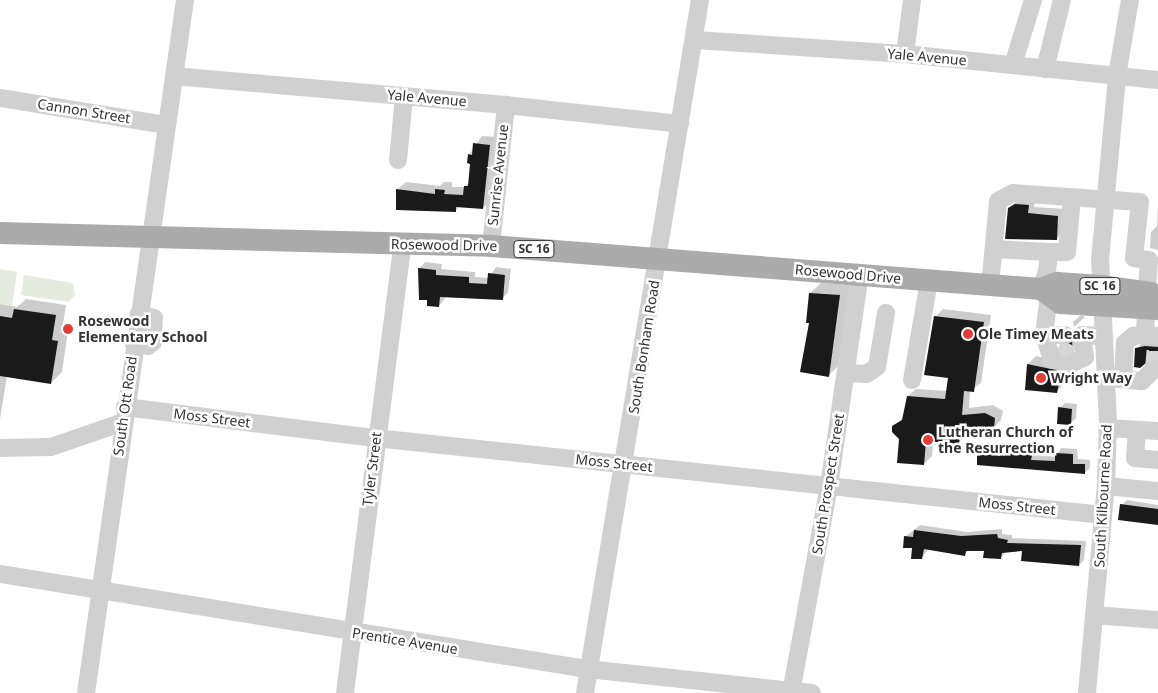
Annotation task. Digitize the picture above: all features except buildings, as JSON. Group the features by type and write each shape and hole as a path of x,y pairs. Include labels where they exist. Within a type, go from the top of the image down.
{"main road":[{"name":"Rosewood Drive","path":"0,219 26,233"},
{"name":"Rosewood Drive","path":"0,233 149,239 491,246 860,274 1045,292 1057,283 1102,297 1152,302"}],"street":[{"name":"South Ott Road","path":"86,693 138,314 185,0"},
{"name":"South Bonham Road","path":"585,693 587,669 625,465 680,124 696,40 700,0"},
{"path":"905,54 912,0"},
{"path":"1013,65 1034,0"},
{"path":"1044,69 1062,0"},
{"name":"South Kilbourne Road","path":"1087,693 1106,486 1106,378 1102,297 1106,200 1117,76 1130,0"},
{"name":"Yale Avenue","path":"696,40 905,54 1158,80"},
{"name":"Yale Avenue","path":"174,76 506,105 680,124"},
{"path":"398,160 404,96"},
{"name":"Cannon Street","path":"0,98 167,125"},
{"name":"Sunrise Avenue","path":"491,246 506,105"},
{"path":"990,286 998,201 1013,193 1140,202 1134,258 1149,260 1152,302 1151,341 1133,336 1125,343 1123,379"},
{"path":"994,249 1068,252 1072,198"},
{"name":"Tyler Street","path":"345,693 375,438 402,245"},
{"path":"1044,335 1045,292 1049,252"},
{"name":"South Prospect Street","path":"792,692 829,486 860,274"},
{"path":"912,380 929,280"},
{"path":"846,373 866,374 877,367 886,313"},
{"path":"1044,335 1068,349 1105,358"},
{"path":"1044,335 1068,349"},
{"path":"1068,349 1082,335 1104,336"},
{"path":"1106,378 1123,379 1146,373"},
{"path":"0,448 51,447 124,415"},
{"name":"Moss Street","path":"124,415 375,438 1104,515"},
{"path":"1107,428 1158,431"},
{"path":"1137,430 1135,458 1158,460"},
{"path":"1106,486 1158,491"},
{"name":"Prentice Avenue","path":"0,574 352,633 587,669 812,693"},
{"path":"1094,615 1158,620"}],"shaded area":[{"path":"0,269 17,272 12,306 0,304"},
{"path":"24,275 73,283 75,295 69,302 21,295"}],"tunnel":[{"path":"1154,369 1156,347"},
{"path":"1058,348 1072,355"}],"place":[{"name":"Rosewood Elementary School","path":"68,329"},
{"name":"Ole Timey Meats","path":"968,334"},
{"name":"Wright Way","path":"1041,378"},
{"name":"Lutheran Church of the Resurrection","path":"928,440"}]}
